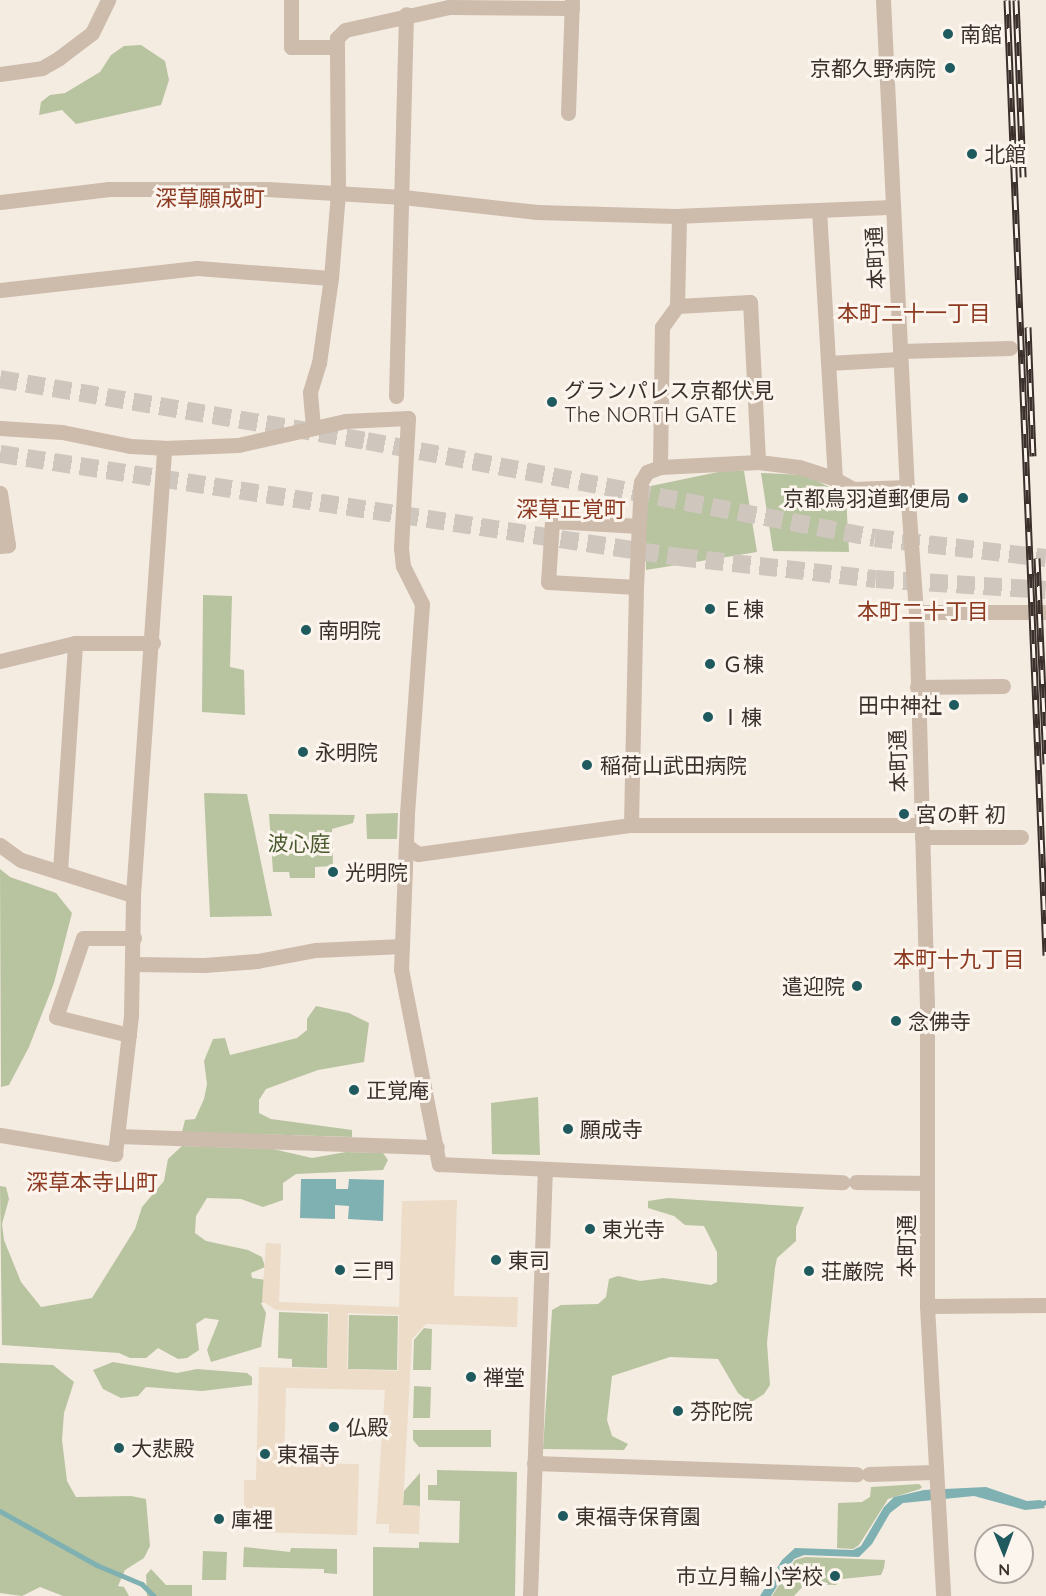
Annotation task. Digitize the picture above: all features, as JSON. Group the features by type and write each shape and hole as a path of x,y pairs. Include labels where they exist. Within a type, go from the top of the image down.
{"street":[{"path":"0,74 42,68 59,58 92,33 108,0"},
{"path":"291,0 291,47 336,47"},
{"name":"本町通","path":"883,0 906,487 916,612 927,1183 927,1306 934,1479 943,1596"},
{"path":"313,428 310,392 319,363 331,278 338,192 337,38 345,30 406,14 449,7 572,4 568,113"},
{"path":"396,396 406,14"},
{"path":"0,202 109,189 338,192 537,212 679,216 893,207"},
{"path":"819,210 835,479"},
{"path":"654,470 662,327 677,306 679,216"},
{"path":"0,290 196,268 331,278"},
{"path":"677,306 750,302 758,462"},
{"path":"828,363 900,355 1010,348"},
{"path":"0,428 62,432 130,446 164,447 238,445 345,421 408,418 401,548 403,566 422,604 406,845 401,969 441,1166 927,1183"},
{"path":"0,1135 115,1154 129,1035 134,938 133,895 153,643 164,447"},
{"path":"631,825 636,587 641,482 654,470 758,462 799,467 835,479 854,489 906,487"},
{"path":"0,493 8,544 0,546"},
{"path":"636,587 548,582 552,521 639,526"},
{"path":"916,612 1046,612"},
{"path":"0,661 75,643 153,643"},
{"path":"60,871 75,643"},
{"path":"917,687 1003,687"},
{"path":"406,845 418,854 631,825 921,831 1021,837"},
{"path":"0,845 21,860 133,895"},
{"path":"129,1035 56,1017 83,938 134,938"},
{"path":"133,964 204,965 256,961 316,950 402,946"},
{"path":"117,1136 437,1147"},
{"path":"530,1596 545,1171"},
{"path":"927,1306 1046,1305"},
{"path":"534,1463 863,1474 934,1479"}],"green space":[{"path":"141,45 165,61 169,80 161,105 76,124 62,110 39,115 41,102 50,95 65,93 100,72 111,55 124,46"},
{"path":"723,471 744,471 757,552 646,570 646,487"},
{"path":"761,473 806,475 846,496 849,552 773,551"},
{"path":"203,595 232,596 230,667 244,670 245,715 202,712"},
{"path":"204,793 247,794 272,916 210,917"},
{"path":"398,813 397,839 367,839 366,814"},
{"name":"波心庭","path":"269,814 355,815 353,823 332,829 333,866 315,867 315,878 290,878 289,872 273,872"},
{"path":"384,862 390,865 393,871 390,877 384,880 378,877 375,871 378,865"},
{"path":"0,869 10,877 56,893 72,913 54,983 29,1047 9,1085 1,1087"},
{"path":"316,1006 349,1013 369,1023 364,1062 318,1070 266,1089 259,1100 259,1113 271,1119 352,1130 352,1137 182,1132 185,1120 195,1119 204,1099 207,1084 204,1061 213,1039 225,1038 230,1055 297,1038 307,1030 307,1019"},
{"path":"538,1097 540,1155 492,1154 491,1103"},
{"path":"182,1146 273,1149 312,1158 346,1152 383,1153 388,1160 383,1170 296,1174 283,1183 283,1200 263,1207 241,1199 207,1198 196,1216 195,1233 206,1241 248,1250 262,1257 265,1267 251,1273 252,1278 266,1280 270,1299 261,1303 266,1313 261,1347 211,1362 207,1350 219,1320 205,1318 196,1324 199,1350 187,1358 178,1359 158,1348 146,1358 130,1358 119,1353 2,1345 0,1186 6,1187 9,1199 2,1224 4,1240 21,1282 41,1307 92,1298 135,1229 142,1207 164,1181 168,1159"},
{"path":"668,1198 804,1207 796,1227 796,1241 777,1258 775,1268 767,1343 770,1385 764,1394 750,1403 738,1393 718,1359 670,1357 612,1376 607,1420 612,1436 628,1444 624,1450 543,1449 552,1310 561,1305 598,1304 606,1297 609,1279 618,1276 640,1281 663,1278 711,1285 717,1282 717,1252 704,1226 685,1225 674,1216 648,1208 648,1201"},
{"path":"279,1312 328,1314 327,1368 292,1367 292,1359 278,1358"},
{"path":"349,1315 398,1316 397,1370 348,1369"},
{"path":"424,1328 432,1329 431,1370 413,1370 414,1340"},
{"path":"113,1362 177,1373 197,1369 247,1373 252,1377 252,1385 202,1391 146,1387 138,1396 121,1398 103,1389 93,1370"},
{"path":"0,1363 53,1365 74,1382 64,1413 62,1440 67,1481 76,1497 131,1496 146,1499 150,1546 144,1558 125,1570 118,1586 124,1587 129,1596 63,1596 40,1587 22,1596 0,1593"},
{"path":"414,1386 431,1387 430,1418 413,1418"},
{"path":"413,1430 491,1430 491,1447 419,1447 413,1440"},
{"path":"437,1470 517,1472 515,1596 373,1596 373,1547 419,1548 419,1542 459,1543 460,1501 428,1500 428,1485 437,1485"},
{"path":"420,1473 420,1506 403,1505 404,1491"},
{"path":"919,1484 922,1487 920,1489 888,1499 859,1545 853,1549 837,1548 838,1503 862,1502 870,1497 871,1487"},
{"path":"244,1547 290,1552 291,1548 337,1549 337,1574 324,1573 324,1569 243,1567"},
{"path":"203,1551 227,1552 226,1580 202,1580"},
{"name":"市立月輪小学校","path":"805,1557 885,1560 881,1575 842,1579 836,1585 805,1584 794,1596 772,1596 795,1560"},
{"path":"151,1569 166,1585 192,1585 192,1596 147,1596 146,1575"}],"shaded area":[{"path":"457,1200 454,1296 518,1297 517,1327 426,1324 412,1339 403,1505 420,1506 419,1534 389,1533 389,1524 376,1524 385,1390 286,1388 284,1463 359,1464 357,1535 255,1532 255,1510 244,1509 244,1480 256,1480 259,1367 327,1369 329,1312 276,1310 262,1301 266,1243 281,1244 279,1302 399,1307 402,1201","holes":["348,1313 399,1315 398,1371 347,1369"]}],"water":[{"path":"301,1179 336,1179 336,1189 348,1189 349,1179 384,1180 383,1221 348,1219 349,1206 335,1205 335,1219 300,1218"},
{"path":"986,1487 1027,1501 1041,1500 1045,1508 1025,1510 974,1496 903,1503 890,1513 872,1544 859,1557 804,1555 794,1559 771,1596 760,1596 782,1560 795,1548 853,1550 861,1546 884,1507 894,1497 924,1490"}],"waterway":[{"path":"1037,1505 1046,1502"},
{"path":"0,1511 97,1565 142,1584 154,1596"}],"tunnel":[{"path":"0,379 367,441 875,538 1046,558"},
{"path":"0,454 679,557 876,579 1046,590"}],"railway":[{"path":"1007,0 1046,955"},
{"path":"1016,0 1023,177"},
{"path":"1028,327 1033,456"},
{"path":"1037,558 1046,764"}],"place":[{"name":"南館","path":"948,34"},
{"name":"京都久野病院","path":"950,68"},
{"name":"北館","path":"972,154"},
{"name":"グランパレス京都伏見 The NORTH GATE","path":"552,402"},
{"name":"京都鳥羽道郵便局","path":"963,498"},
{"name":"Ｅ棟","path":"710,609"},
{"name":"南明院","path":"306,630"},
{"name":"Ｇ棟","path":"710,664"},
{"name":"田中神社","path":"954,705"},
{"name":"Ⅰ棟","path":"708,717"},
{"name":"永明院","path":"303,752"},
{"name":"稲荷山武田病院","path":"587,765"},
{"name":"宮の軒 初","path":"904,814"},
{"name":"光明院","path":"333,872"},
{"name":"遣迎院","path":"857,986"},
{"name":"念佛寺","path":"896,1021"},
{"name":"正覚庵","path":"354,1090"},
{"name":"願成寺","path":"568,1129"},
{"name":"東光寺","path":"590,1229"},
{"name":"東司","path":"496,1260"},
{"name":"三門","path":"340,1270"},
{"name":"荘厳院","path":"809,1271"},
{"name":"禅堂","path":"471,1377"},
{"name":"芬陀院","path":"678,1411"},
{"name":"仏殿","path":"334,1427"},
{"name":"大悲殿","path":"119,1448"},
{"name":"東福寺","path":"265,1454"},
{"name":"東福寺保育園","path":"563,1516"},
{"name":"庫裡","path":"219,1519"},
{"name":"市立月輪小学校","path":"835,1576"}],"district":[{"name":"深草願成町","path":"210,199"},
{"name":"本町二十一丁目","path":"914,314"},
{"name":"深草正覚町","path":"571,510"},
{"name":"本町二十丁目","path":"923,612"},
{"name":"本町十九丁目","path":"959,960"},
{"name":"深草本寺山町","path":"92,1183"}]}
